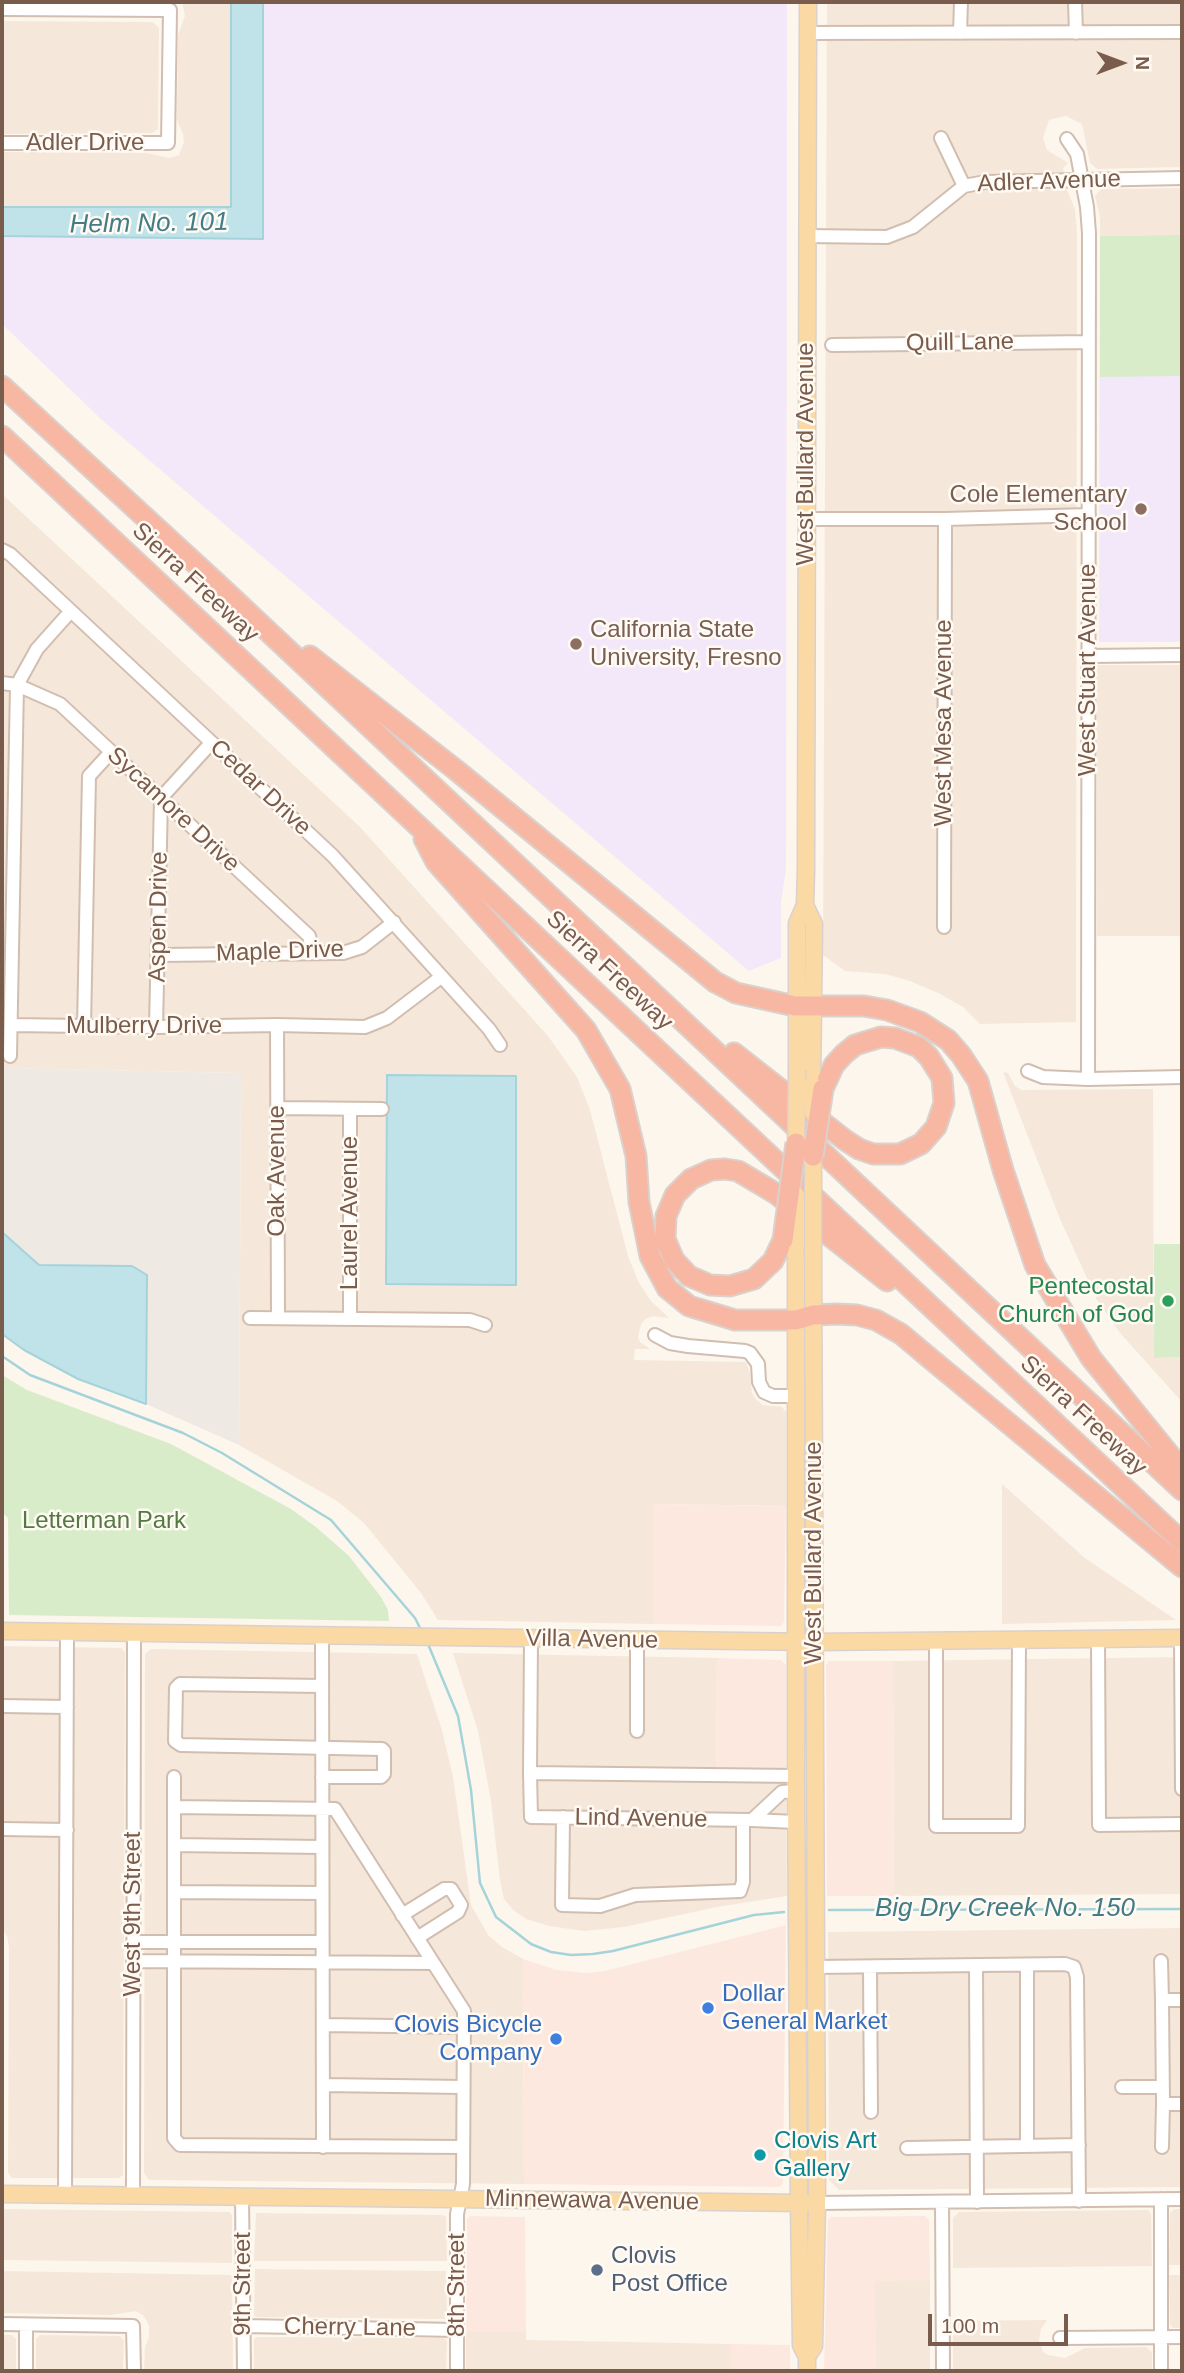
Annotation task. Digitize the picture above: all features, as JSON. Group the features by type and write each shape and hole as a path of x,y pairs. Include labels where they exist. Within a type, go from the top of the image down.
{"highway":[{"name":"Sierra Freeway","path":"2,386 223,589 1182,1490"},
{"name":"Sierra Freeway","path":"2,436 1182,1542"},
{"path":"223,589 456,770 715,982 736,993 804,1006 864,1006 903,1014 935,1031 971,1068 982,1093 1003,1170 1035,1265 1091,1358 1182,1470"},
{"path":"415,823 436,862 586,1030 620,1089 636,1156 639,1202 650,1256 667,1288 689,1306 734,1320 857,1315 876,1320 901,1334 1182,1567"},
{"path":"631,974 859,1149 888,1155 911,1150 921,1144 936,1127 944,1103 942,1079 929,1056 919,1047 895,1038 881,1037 855,1045 844,1054 818,1086 813,1156"},
{"path":"796,1143 790,1243 773,1261 754,1279 730,1286 710,1285 689,1276 674,1260 665,1239 666,1216 676,1195 691,1179 711,1170 738,1171 775,1193 984,1358"}],"main road":[{"name":"West Bullard Avenue","path":"796,1143 797,1070 814,923 805,905 808,2"},
{"name":"West Bullard Avenue","path":"804,1006 818,1086"},
{"name":"West Bullard Avenue","path":"807,2364 801,2345 799,2203 795,1396 813,1259 813,1156"},
{"name":"West Bullard Avenue","path":"790,1243 804,1317 813,1486 817,2203 814,2346 807,2364"},
{"path":"795,1396 803,1405 803,1435 813,1486"},
{"name":"Villa Avenue","path":"2,1631 797,1642 1182,1638"},
{"path":"798,1877 806,1921 807,1958 816,1967"},
{"path":"798,2059 804,2063 807,2071 808,2110 816,2141"},
{"name":"Minnewawa Avenue","path":"2,2194 817,2203"}],"street":[{"path":"960,33 961,2"},
{"path":"1075,2 1076,33"},
{"name":"Adler Drive","path":"2,9 170,10 168,142 2,143"},
{"path":"808,33 1182,32"},
{"path":"942,138 964,186"},
{"name":"West Stuart Avenue","path":"1067,139 1077,154 1089,233 1088,1079"},
{"name":"Adler Avenue","path":"807,236 887,237 913,227 964,186 985,182 1182,178"},
{"name":"Quill Lane","path":"832,345 1089,342"},
{"path":"806,519 1088,515"},
{"name":"West Mesa Avenue","path":"944,519 944,927"},
{"name":"Cedar Drive","path":"2,550 10,554 333,856 489,1029 500,1045"},
{"path":"10,1056 17,685 37,649 70,612"},
{"path":"1088,656 1182,655"},
{"name":"Sycamore Drive","path":"2,683 17,685 60,704 309,936 313,953"},
{"path":"161,798 211,743"},
{"path":"84,1027 89,776 111,752"},
{"name":"Aspen Drive","path":"156,1027 161,798"},
{"name":"Maple Drive","path":"158,956 343,953 362,947 394,922"},
{"name":"Mulberry Drive","path":"11,1025 365,1027 387,1018 441,977"},
{"name":"Oak Avenue","path":"277,1025 278,1317"},
{"path":"1028,1071 1042,1077 1088,1079 1182,1077"},
{"path":"277,1108 382,1109"},
{"name":"Laurel Avenue","path":"350,1109 350,1318"},
{"path":"250,1318 470,1320 485,1325"},
{"path":"655,1335 670,1343 750,1353 758,1364 764,1392 773,1396 795,1396"},
{"path":"65,2195 67,1632"},
{"name":"West 9th Street","path":"133,2195 134,1632"},
{"path":"322,1635 323,2147"},
{"path":"1182,1638 1182,1789"},
{"path":"531,1639 530,1773 796,1783"},
{"path":"1098,1639 1099,1825 1182,1824"},
{"path":"637,1640 637,1731"},
{"path":"936,1641 936,1826 1018,1826 1019,1640"},
{"path":"322,1686 180,1684 176,1688 175,1741 181,1745 322,1747 384,1751 384,1774 381,1777 322,1777"},
{"path":"2,1706 67,1707"},
{"name":"Lind Avenue","path":"530,1773 531,1817 796,1822"},
{"path":"173,1777 174,2138 180,2145 463,2147"},
{"path":"563,1817 562,1905 600,1906 635,1895 740,1891 743,1882 747,1820 768,1808 782,1792 796,1783"},
{"path":"174,1807 322,1809"},
{"name":"8th Street","path":"322,1809 335,1809 464,2011 463,2184 457,2227 457,2371"},
{"path":"2,1829 67,1830"},
{"path":"174,1845 322,1847"},
{"path":"402,1915 444,1889 451,1889 461,1905 458,1912 417,1938"},
{"path":"174,1892 323,1893"},
{"path":"133,1942 323,1942"},
{"path":"133,1961 433,1963"},
{"path":"1161,1961 1162,2147"},
{"path":"816,1967 1065,1964 1074,1967 1077,1977 1079,2201"},
{"path":"976,1965 977,2202"},
{"path":"1027,1965 1027,2146"},
{"path":"870,1966 871,2112"},
{"path":"1162,2000 1182,2000"},
{"path":"323,2025 464,2027"},
{"path":"323,2085 463,2087"},
{"path":"1122,2087 1162,2087"},
{"path":"1163,2104 1182,2104"},
{"path":"907,2148 1079,2145"},
{"name":"9th Street","path":"242,2197 243,2371"},
{"path":"1161,2199 1161,2371"},
{"name":"Minnewawa Avenue","path":"817,2203 1182,2199"},
{"path":"942,2203 943,2371"},
{"path":"2,2324 133,2326 134,2371"},
{"path":"26,2325 26,2371"},
{"name":"Cherry Lane","path":"243,2326 457,2330"},
{"path":"1060,2338 1182,2337"}],"shaded area":[{"path":"182,2 231,2 232,207 2,207 2,152 147,153 169,158 179,155 184,142 177,120 178,35 185,16"},
{"name":"California State University, Fresno","path":"232,2 787,2 786,869 781,902 781,958 749,971 102,420 2,324 2,209 234,207"},
{"path":"827,2 1182,2 1182,167 1097,169 1090,163 1082,124 1066,116 1049,120 1043,138 1047,150 1068,163 1063,168 1067,190 1075,209 1077,233 1076,1022 980,1024 963,1007 940,994 885,974 845,971 823,955"},
{"path":"2,21 153,22 159,28 158,129 152,133 2,134"},
{"path":"1182,188 1182,235 1100,236 1100,217 1095,196 1101,189"},
{"name":"Cole Elementary School","path":"1182,235 1182,642 1099,642 1100,236"},
{"path":"2,494 360,827 548,1036 577,1077 590,1110 628,1256 639,1283 651,1301 669,1318 653,1316 645,1319 638,1337 640,1342 650,1349 635,1349 634,1360 746,1362 752,1393 756,1399 763,1405 782,1407 786,1412 786,1506 653,1504 653,1624 438,1620 421,1593 364,1523 337,1501 239,1445 241,1073 2,1068"},
{"path":"1097,665 1182,665 1182,936 1097,936"},
{"path":"2,1068 241,1073 239,1445 146,1404 147,1275 132,1266 38,1265 2,1232"},
{"path":"1003,1072 1008,1073 1015,1086 1021,1090 1153,1089 1154,1358 1182,1357 1182,1402 1120,1333 1097,1300 1060,1219"},
{"path":"1002,1484 1085,1558 1176,1620 1002,1624"},
{"path":"653,1504 786,1506 784,1622 781,1626 653,1624"},
{"path":"2,1646 121,1648 125,1652 123,2175 119,2178 12,2178 8,2173 9,1947 2,1928"},
{"path":"151,1649 417,1654 442,1730 453,1777 471,1905 488,1935 523,1959 524,2184 149,2180 144,2173 145,1654"},
{"path":"453,1653 717,1658 716,1782 786,1783 787,1896 717,1907 624,1927 584,1931 549,1926 526,1919 513,1910 504,1899 500,1881 491,1801 478,1731"},
{"path":"1182,1657 1182,1894 894,1896 893,1661"},
{"path":"717,1658 781,1660 786,1665 786,1783 716,1782"},
{"path":"829,1661 893,1661 894,1896 827,1896 826,1665"},
{"path":"786,1925 783,2183 779,2187 524,2184 523,1959 557,1970 586,1973 605,1971"},
{"path":"1182,1928 1182,2187 839,2190 829,2180 828,1932"},
{"path":"2,2209 229,2212 232,2215 232,2263 2,2260"},
{"path":"1174,2209 1182,2209 1182,2265 1169,2265 1170,2213"},
{"path":"1148,2210 1151,2214 1152,2266 953,2268 953,2218 959,2212"},
{"path":"256,2213 442,2215 446,2217 447,2261 254,2261"},
{"path":"470,2216 525,2217 526,2332 466,2332 467,2219"},
{"path":"925,2216 929,2220 930,2280 875,2281 876,2371 824,2371 828,2220 831,2217"},
{"path":"255,2269 446,2271 447,2316 444,2319 257,2317 254,2315"},
{"path":"2,2271 232,2275 233,2371 144,2371 149,2326 144,2316 136,2311 111,2315 2,2313"},
{"path":"1169,2275 1182,2275 1182,2328 1173,2328 1170,2325"},
{"path":"874,2280 930,2280 930,2371 876,2371"},
{"path":"1047,2320 1041,2329 1039,2340 1043,2352 1048,2355 1065,2358 1085,2348 1146,2347 1152,2352 1152,2371 953,2371 953,2321"},
{"path":"466,2332 526,2332 526,2340 730,2344 730,2371 466,2371"},
{"path":"2,2335 12,2335 16,2339 16,2371 2,2371"},
{"path":"40,2335 120,2336 124,2340 123,2371 36,2371 36,2339"},
{"path":"256,2337 445,2338 446,2371 254,2371"},
{"path":"730,2344 790,2345 790,2371 730,2371"}],"green space":[{"path":"1182,235 1182,376 1100,377 1100,236"},
{"name":"Pentecostal Church of God","path":"1154,1244 1182,1244 1182,1357 1154,1358"},
{"name":"Letterman Park","path":"2,1375 27,1390 171,1444 291,1509 349,1556 381,1597 388,1610 389,1621 9,1615 8,1518 2,1512"}],"water":[{"name":"Helm No. 101","path":"231,2 263,2 263,239 2,236 2,207 231,207"},
{"path":"387,1075 516,1076 516,1285 386,1284"},
{"path":"2,1232 39,1265 132,1266 147,1275 146,1404 78,1379 24,1350 2,1334"}],"waterway":[{"name":"Big Dry Creek No. 150","path":"2,1356 30,1375 183,1433 222,1453 331,1520 415,1618 422,1632"},
{"name":"Big Dry Creek No. 150","path":"428,1644 458,1716 471,1790 480,1883 496,1917 531,1944 551,1952 593,1954 754,1915 784,1912"},
{"name":"Big Dry Creek No. 150","path":"829,1910 1182,1909"}],"place":[{"name":"Cole Elementary School","path":"1141,509"},
{"name":"California State University, Fresno","path":"576,644"},
{"name":"Pentecostal Church of God","path":"1168,1301"},
{"name":"Dollar General Market","path":"708,2008"},
{"name":"Clovis Bicycle Company","path":"556,2039"},
{"name":"Clovis Art Gallery","path":"760,2155"},
{"name":"Clovis Post Office","path":"597,2270"}]}
